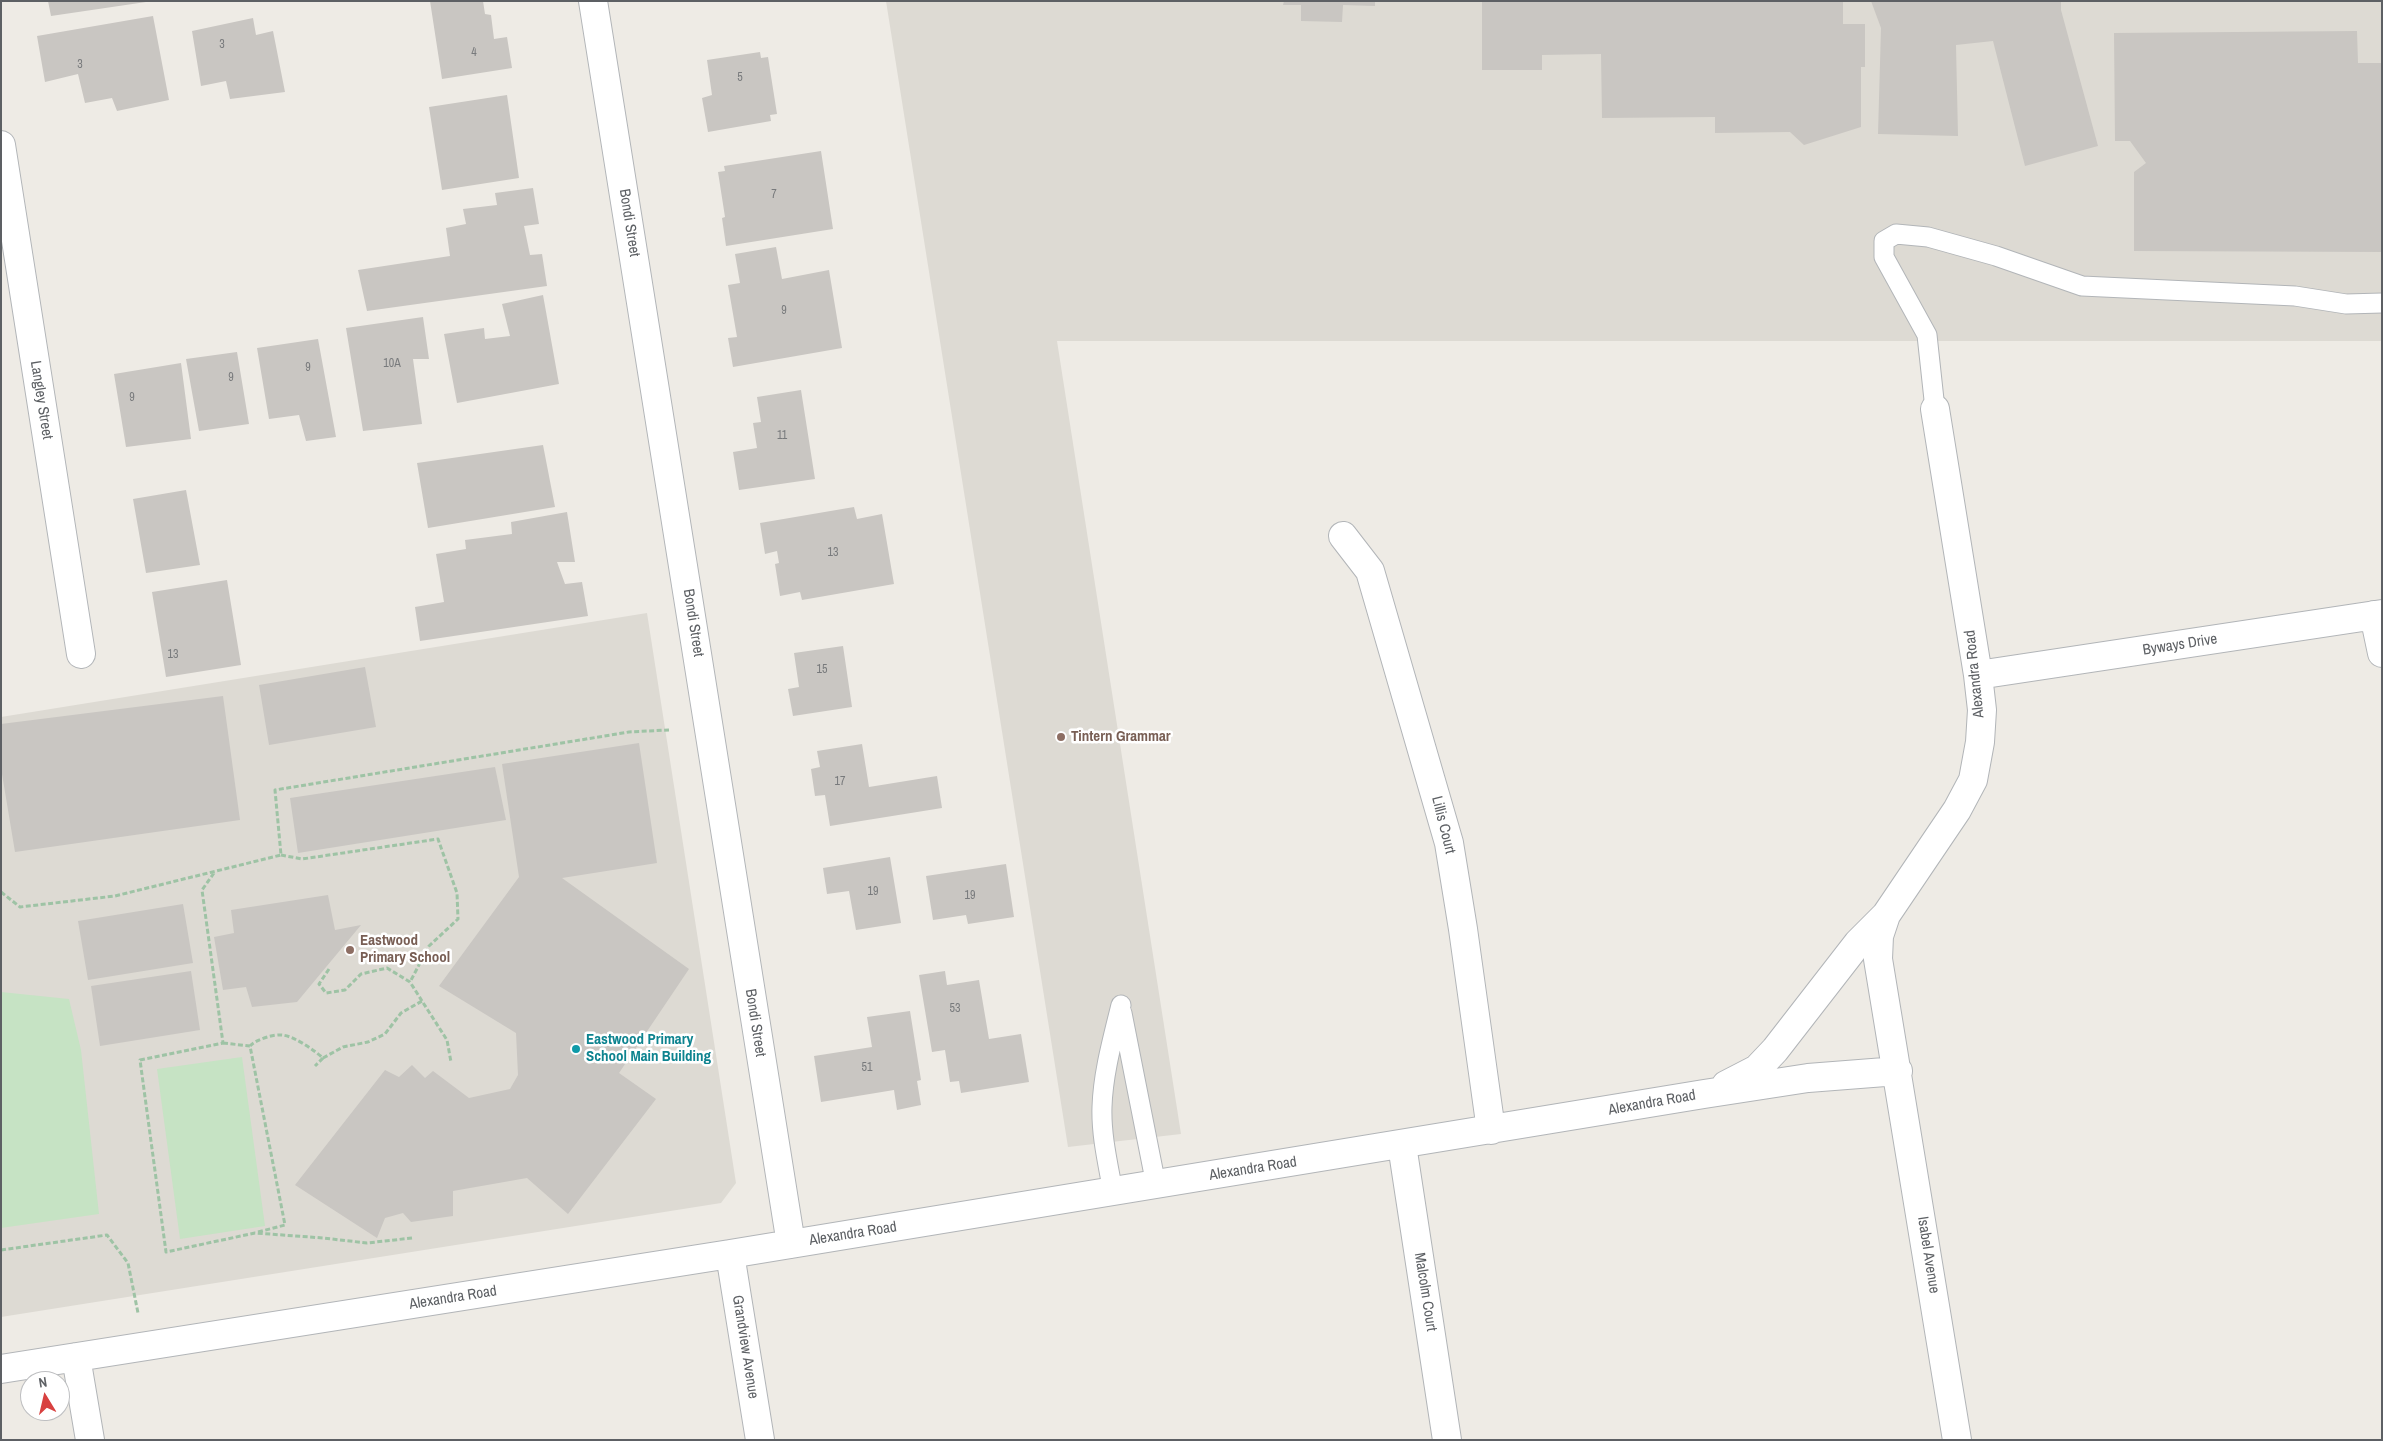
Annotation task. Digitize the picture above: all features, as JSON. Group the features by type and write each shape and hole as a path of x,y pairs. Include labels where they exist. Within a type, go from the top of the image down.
{"street":[{"name":"Bondi Street","path":"593,1 791,1244"},
{"name":"Langley Street","path":"1,145 81,654"},
{"name":"Alexandra Road","path":"1704,1094 1758,1068 1775,1050 1858,943 1886,915 1957,810 1973,780 1980,742 1982,710 1935,409"},
{"name":"Lillis Court","path":"1343,536 1370,571 1449,844 1463,929 1490,1130"},
{"name":"Byways Drive","path":"1978,675 2378,614"},
{"path":"2378,614 2382,653"},
{"name":"Alexandra Road","path":"1,1368 730,1254 1704,1094 1808,1078 1898,1071 1878,959 1879,936 1886,915"},
{"name":"Isabel Avenue","path":"1898,1071 1957,1440"},
{"name":"Malcolm Court","path":"1402,1145 1447,1440"},
{"name":"Grandview Avenue","path":"730,1254 760,1440"},
{"path":"76,1356 90,1440"}],"lane":[{"path":"1935,409 1928,335 1884,256 1882,248 1884,241 1896,234 1928,237 1996,256 2082,286 2295,296 2346,304 2382,303"},
{"path":"1113,1192 1102,1126 1102,1107 1105,1077 1121,1005 1156,1185"}],"path":[{"path":"281,855 275,790 629,732 669,730"},
{"path":"1,892 20,907 115,896 281,855 302,859 438,839 458,893 458,918 429,946 410,982"},
{"path":"214,872 202,890 223,1043"},
{"path":"329,969 319,984 326,993 345,990 361,974 387,968 410,982 447,1040 451,1062"},
{"path":"315,1066 323,1058 343,1047 368,1042 385,1034 402,1013 422,1001"},
{"path":"250,1046 223,1043 140,1060 166,1252 285,1225 250,1046 254,1041 282,1035 312,1048 323,1058"},
{"path":"256,1233 367,1243 412,1238"},
{"path":"1,1250 107,1235 128,1264 144,1346"}],"shaded area":[{"name":"Tintern Grammar","path":"886,1 2382,1 2382,341 1057,341 1181,1134 1068,1147"},
{"name":"Eastwood Primary School","path":"647,613 736,1183 721,1203 1,1317 1,717"}],"green space":[{"path":"1,992 69,999 81,1050 99,1214 1,1228"},
{"path":"242,1057 265,1226 180,1239 157,1069"}],"building":[{"path":"48,1 146,1 146,2 51,16"},
{"path":"430,1 483,1 485,14 491,15 494,39 507,37 512,68 442,79"},
{"path":"1284,1 1375,1 1375,6 1343,5 1342,22 1301,21 1301,5 1283,5"},
{"path":"1482,1 1843,1 1843,24 1865,24 1865,67 1861,67 1861,127 1804,145 1790,132 1715,133 1715,117 1602,118 1601,54 1542,55 1542,70 1482,70"},
{"path":"1871,1 2061,1 2061,10 2098,146 2025,166 1993,41 1956,45 1958,136 1878,134 1881,28"},
{"path":"153,16 169,100 117,111 112,98 85,103 78,74 45,82 37,36"},
{"path":"253,18 256,35 273,31 285,92 230,99 226,81 201,86 192,31"},
{"path":"2357,31 2358,63 2382,63 2382,252 2134,251 2134,172 2146,163 2130,141 2115,141 2114,33"},
{"path":"760,52 761,58 768,57 777,114 770,115 771,121 708,132 702,98 712,95 707,60"},
{"path":"507,95 519,178 442,190 429,107"},
{"path":"821,151 833,229 726,246 722,218 725,217 718,172 725,171 724,166"},
{"path":"533,188 539,224 524,226 530,255 542,254 547,286 367,311 358,270 450,256 446,228 466,224 463,209 497,205 495,193"},
{"path":"776,247 782,279 829,270 842,348 733,367 728,338 737,337 728,285 740,283 735,254"},
{"path":"543,295 559,384 457,403 444,334 484,328 485,339 510,336 502,304"},
{"path":"423,317 429,359 413,359 422,424 363,431 346,328"},
{"path":"318,339 336,437 306,441 299,415 269,419 257,348"},
{"path":"237,352 249,424 199,431 186,359"},
{"path":"181,363 191,439 126,447 114,374"},
{"path":"801,390 815,479 739,490 733,452 757,448 753,423 761,422 757,397"},
{"path":"543,445 555,507 428,528 417,463"},
{"path":"186,490 200,565 146,573 133,499"},
{"path":"854,507 857,519 882,514 894,584 802,600 800,592 780,596 775,564 779,563 777,551 765,554 760,523"},
{"path":"567,512 575,562 557,562 565,584 582,582 588,616 420,641 415,607 444,602 436,554 466,549 465,540 512,534 511,522"},
{"path":"227,580 241,665 166,677 152,592"},
{"path":"843,646 852,707 793,716 788,689 799,687 794,653"},
{"path":"365,667 376,727 269,745 259,685"},
{"path":"223,696 240,820 15,852 1,768 1,724"},
{"name":"Eastwood Primary School Main Building","path":"639,743 657,863 562,878 689,969 619,1073 656,1099 568,1214 527,1178 453,1191 453,1216 411,1222 403,1213 385,1218 377,1238 295,1185 385,1070 399,1077 412,1065 425,1078 433,1071 469,1098 510,1089 518,1075 516,1033 439,986 519,877 502,764"},
{"path":"862,744 869,787 937,776 942,808 830,826 825,795 815,796 811,769 820,767 817,751"},
{"path":"495,767 506,820 298,853 290,798"},
{"path":"890,857 901,923 856,930 849,891 827,894 823,868"},
{"path":"1006,864 1014,917 968,924 966,915 933,920 926,876"},
{"path":"328,895 335,930 361,925 297,1002 252,1007 246,987 223,990 214,937 234,933 231,910"},
{"path":"183,904 193,963 88,980 78,921"},
{"path":"191,971 200,1030 100,1046 91,986"},
{"path":"945,971 947,985 979,980 989,1039 1021,1034 1029,1082 961,1093 959,1081 950,1082 945,1050 932,1052 919,975"},
{"path":"910,1011 921,1080 917,1081 921,1105 897,1110 894,1090 821,1102 814,1056 872,1047 867,1017"}],"place":[{"name":"Tintern Grammar","path":"1061,737"},
{"name":"Eastwood Primary School","path":"350,950"},
{"name":"Eastwood Primary School Main Building","path":"576,1049"}]}
